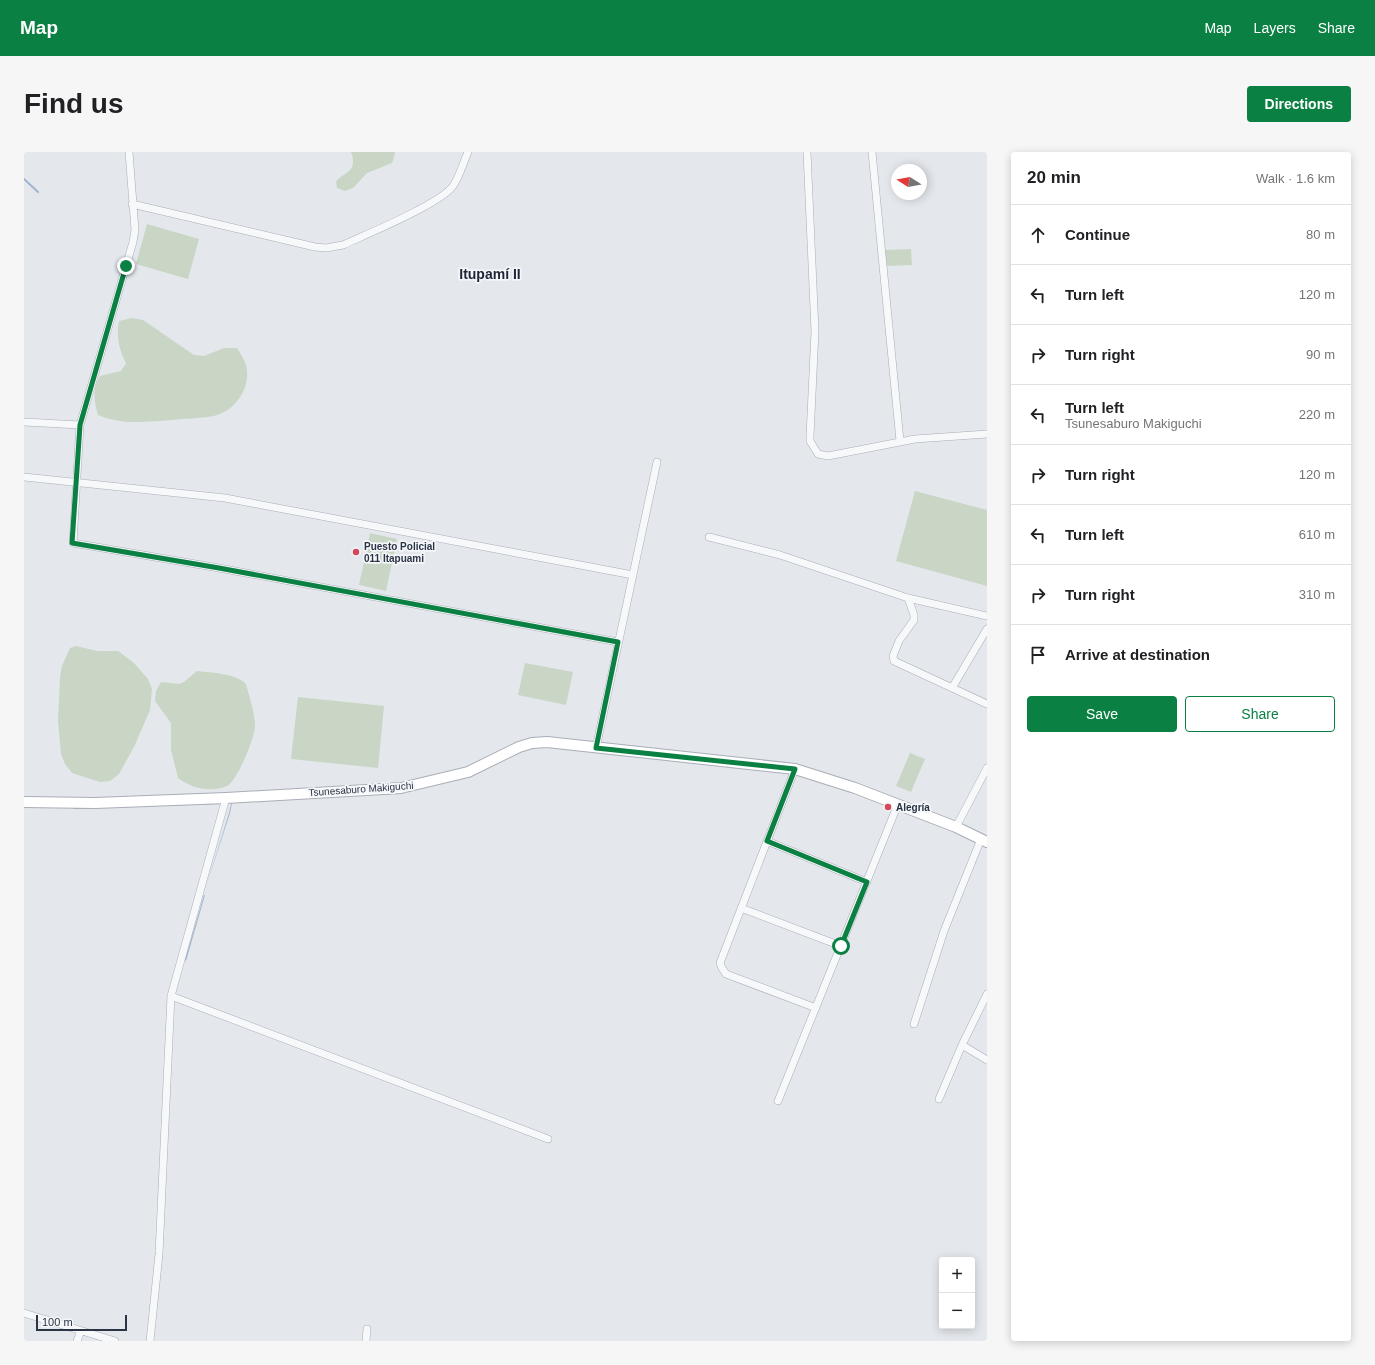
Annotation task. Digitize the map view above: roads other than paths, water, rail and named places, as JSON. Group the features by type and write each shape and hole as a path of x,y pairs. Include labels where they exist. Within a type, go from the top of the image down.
{"street":[{"path":"129,152 135,230 133,242 80,425 72,543 196,564 618,642"},
{"path":"132,204 315,247 335,247 344,245 428,204 444,194 453,186 468,152"},
{"path":"807,152 815,331 810,441 818,454 828,456 900,441 956,435 987,434"},
{"path":"872,152 900,441"},
{"path":"24,422 80,425"},
{"path":"596,748 657,462"},
{"path":"24,477 224,498 633,575"},
{"path":"709,538 780,555 908,598 987,616"},
{"path":"908,598 914,615 914,620 899,641 893,656 894,661 987,704"},
{"path":"952,688 987,629"},
{"name":"Tsunesaburo Makiguchi","path":"24,802 95,803 226,798 401,788 468,772 508,752 532,743 547,742 795,769 834,780 898,804 984,840"},
{"path":"956,827 987,768"},
{"path":"795,769 721,958 722,968 726,974 816,1008"},
{"path":"150,1341 159,1254 171,996 226,798"},
{"path":"778,1101 898,804"},
{"path":"914,1024 944,931 984,840"},
{"path":"767,841 867,882"},
{"path":"741,908 841,946"},
{"path":"939,1099 962,1045 987,994"},
{"path":"171,996 548,1139"},
{"path":"962,1045 987,1060"},
{"path":"24,1312 115,1341"},
{"path":"366,1341 367,1329"},
{"path":"77,1341 81,1331"}],"water":[{"path":"232,803 230,813 206,887 231,804"},
{"path":"218,804 73,809 74,808"},
{"path":"205,895 186,961 185,960"}],"waterway":[{"path":"24,179 38,192"}],"place":[{"name":"Puesto Policial 011 Itapuami","path":"356,552"},
{"name":"Alegría","path":"888,807"}],"district":[{"name":"Itupamí II","path":"490,274"}]}
